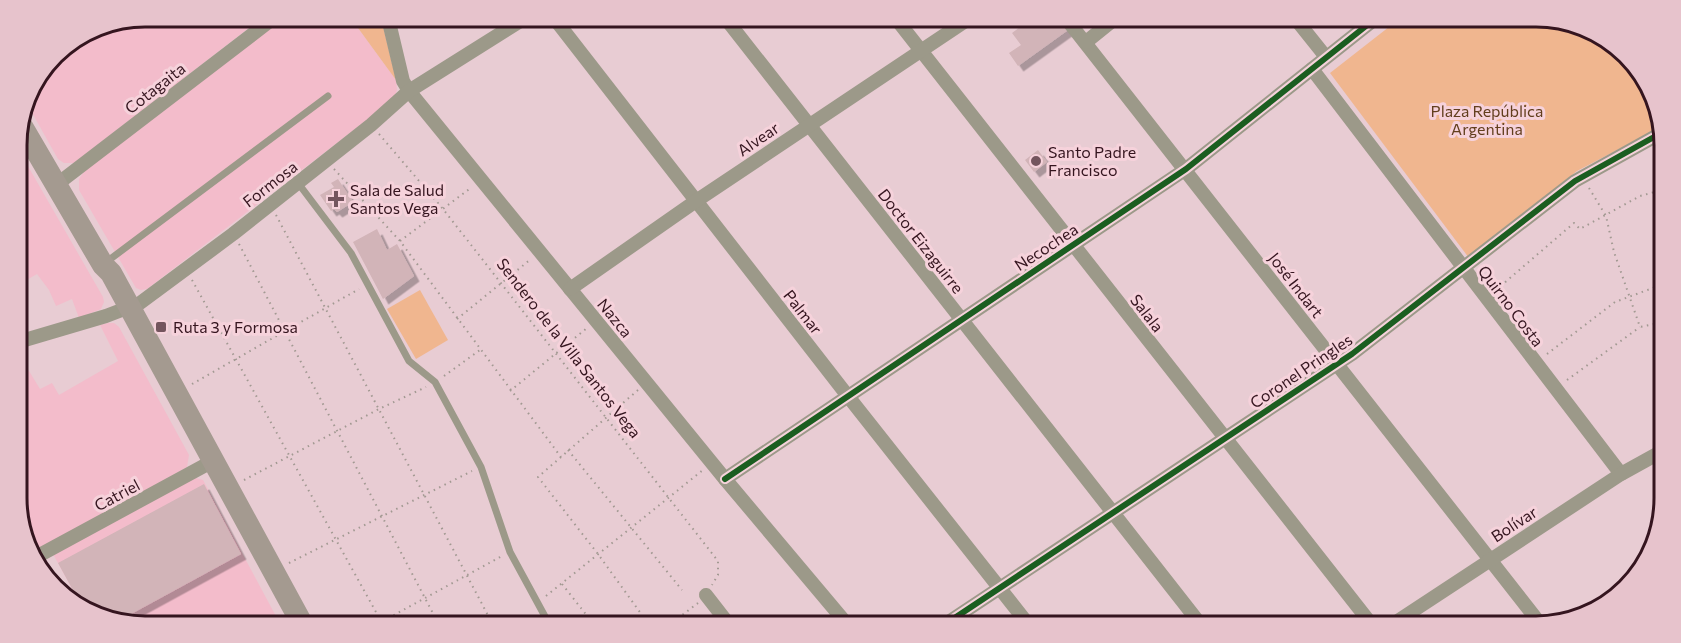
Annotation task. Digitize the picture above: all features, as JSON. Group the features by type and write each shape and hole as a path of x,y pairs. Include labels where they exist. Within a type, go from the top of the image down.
{"highway":[{"path":"27,135 103,265 111,273 297,616"}],"street":[{"name":"Cotagaita","path":"56,184 258,27"},
{"name":"Nazca","path":"390,27 403,81 409,91 725,479 840,616"},
{"name":"Formosa","path":"27,339 106,316 152,295 298,183 371,125 409,91 511,27"},
{"name":"Palmar","path":"561,27 1022,616"},
{"name":"Doctor Eizaguirre","path":"732,27 1194,616"},
{"name":"Salala","path":"902,27 1364,616"},
{"name":"Alvear","path":"570,289 696,201 957,27"},
{"name":"José Indart","path":"1073,27 1534,616"},
{"path":"1086,42 1105,27"},
{"path":"1302,27 1326,57"},
{"name":"Necochea","path":"725,479 1185,169 1365,27"},
{"name":"Quirno Costa","path":"1312,69 1621,474"},
{"name":"Coronel Pringles","path":"958,616 1336,364 1565,189 1654,137"},
{"name":"Bolívar","path":"1404,616 1621,474 1654,456"},
{"name":"Catriel","path":"41,554 213,461"},
{"path":"706,595 722,616"}],"lane":[{"path":"103,265 328,96"},
{"path":"298,183 351,253 408,361 435,382 481,467 510,552 545,616"}],"path":[{"path":"326,160 400,241 561,457"},
{"path":"1583,177 1606,216 1614,252 1640,327"},
{"path":"400,241 482,180"},
{"path":"1487,297 1574,222 1580,229 1640,196 1654,192"},
{"path":"271,204 489,616"},
{"path":"233,234 435,616"},
{"path":"457,319 540,252"},
{"path":"187,269 379,616"},
{"path":"176,393 368,284"},
{"path":"1545,356 1615,302 1654,288"},
{"path":"510,391 597,321"},
{"path":"1556,388 1640,327 1654,324"},
{"path":"228,489 435,382 480,350"},
{"path":"643,616 538,477 647,383"},
{"path":"568,450 682,590"},
{"path":"538,603 712,463"},
{"path":"273,571 481,467"},
{"path":"391,616 510,552"},
{"path":"562,584 587,616"},
{"path":"682,616 706,595"}],"shaded area":[{"path":"250,27 74,163 64,163 58,159 32,112 39,93 51,73 79,47 107,33 129,28"},
{"path":"270,27 357,27 396,80 397,90 394,99 147,289 136,288 79,190 79,179 85,170"},
{"path":"27,164 103,297 104,302 101,309 79,318 72,299 56,306 49,290 37,274 27,280"},
{"path":"114,323 119,327 189,455 187,467 39,551 33,536 27,506 27,368 40,389 52,383 59,395 118,361 100,325"},
{"path":"192,477 203,480 276,616 145,616 107,610 74,592 53,554"}],"green space":[{"path":"357,27 383,27 396,80"},
{"name":"Plaza República Argentina","path":"1389,27 1552,28 1574,33 1595,43 1608,51 1630,73 1645,100 1653,131 1577,171 1469,258 1330,73"},
{"path":"420,290 448,340 416,359 387,309"}],"building":[{"path":"1020,27 1066,27 1068,30 1018,66 1009,53 1021,45 1012,33"},
{"name":"Santo Padre Francisco","path":"1038,150 1047,162 1034,172 1025,160"},
{"name":"Sala de Salud Santos Vega","path":"338,179 353,202 337,212 334,209 331,211 320,195 334,187 331,183"},
{"path":"377,229 387,250 397,244 414,276 383,299 353,242"},
{"path":"204,484 241,554 129,615 107,610 79,596 74,592 58,563"}],"cycle path":[{"path":"725,479 1186,169 1365,27"},
{"path":"958,616 1352,354 1575,181 1654,137"}],"place":[{"name":"Santo Padre Francisco","path":"1036,161"},
{"name":"Sala de Salud Santos Vega","path":"336,199"},
{"name":"Ruta 3 y Formosa","path":"161,327"}]}
